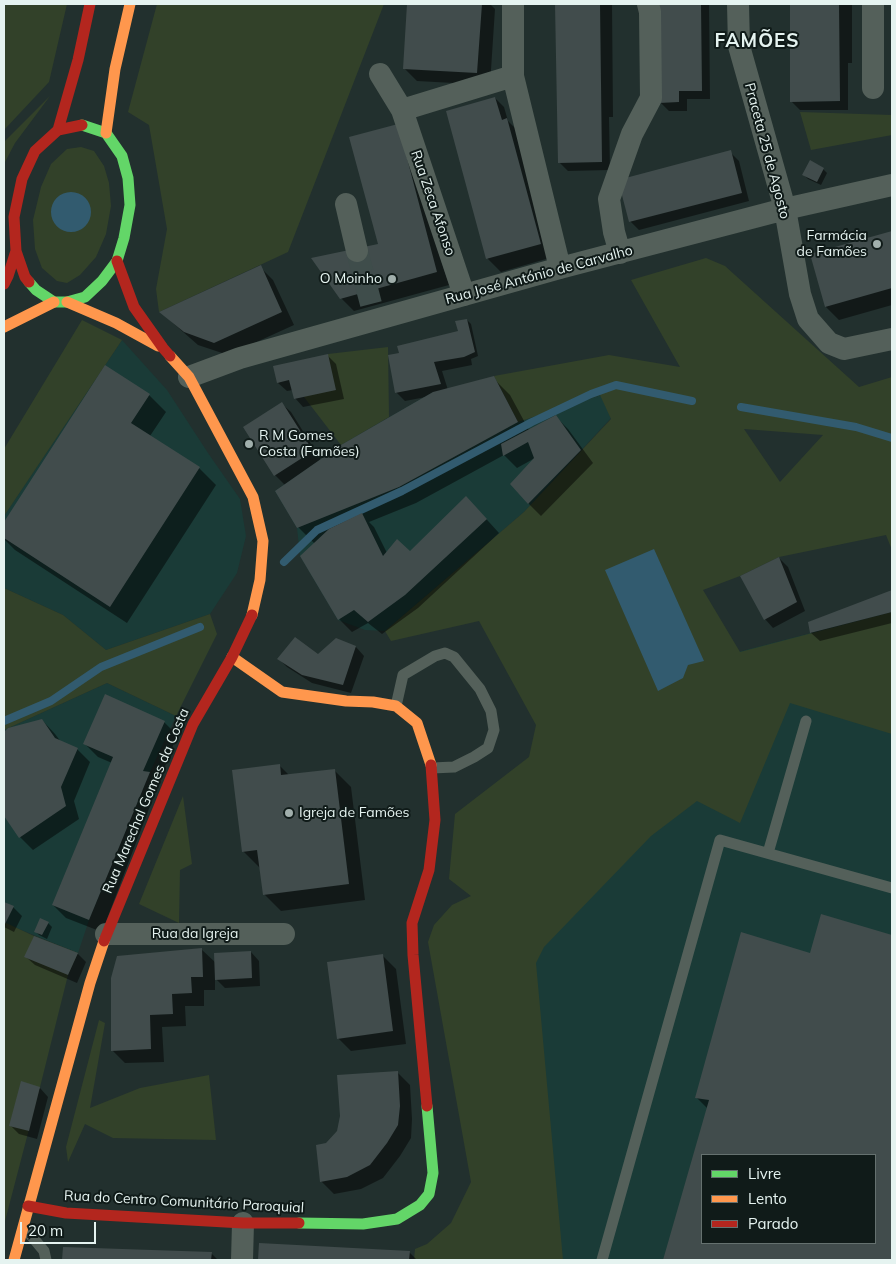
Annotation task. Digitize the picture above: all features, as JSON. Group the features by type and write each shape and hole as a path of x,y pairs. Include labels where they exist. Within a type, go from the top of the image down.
{"main road":[{"path":"58,130 78,60 90,4"},
{"path":"106,134 115,68 130,4"},
{"path":"4,327 54,302 67,302 85,297 102,281 117,261 124,238 130,205 128,178 122,156 106,134 82,125 58,130 35,151 22,179 14,217 16,251 25,277 36,290 54,302"},
{"path":"4,284 16,251"},
{"name":"Rua Marechal Gomes da Costa","path":"14,1260 90,983 106,934 193,724 232,657 252,617 260,580 263,540 252,497 189,377 163,348 134,307 117,261"},
{"name":"Rua Marechal Gomes da Costa","path":"67,302 116,322 163,348"},
{"name":"Rua do Centro Comunitário Paroquial","path":"28,1206 66,1213 243,1223 363,1224 397,1219 420,1205 429,1194 433,1173 413,955 412,923 429,870 435,820 432,768 417,723 396,706 282,692 232,657"}],"street":[{"path":"513,4 513,76 560,268"},
{"path":"620,252 614,232 609,199 632,134 651,98 650,12 648,4"},
{"name":"Praceta 25 de Agosto","path":"738,4 738,46 785,209 800,294 808,319 829,343 844,349 892,339"},
{"path":"872,4 873,88"},
{"name":"Rua Zeca Afonso","path":"380,74 402,110 464,295"},
{"path":"402,110 513,76"},
{"name":"Rua José António de Carvalho","path":"189,377 373,312 464,295 785,209 892,185"},
{"path":"346,204 357,251"},
{"name":"Rua da Igreja","path":"106,934 284,934"},
{"path":"242,1260 243,1223"}],"lane":[{"path":"396,706 404,675 434,656 445,653 454,658 480,688 491,711 494,730 488,748 454,767 432,768"},
{"path":"768,853 806,721"},
{"path":"602,1260 720,840 892,888"},
{"path":"23,1225 44,1251 46,1260"}],"shaded area":[{"path":"71,192 85,198 91,212 85,226 71,232 57,226 51,212 57,198"},
{"path":"122,340 167,390 240,499 246,536 237,573 210,614 106,650 63,615 4,588 4,516"},
{"path":"433,392 518,422 601,395 611,418 524,512 385,631 365,630 338,620 300,556 297,528 275,491 341,445"},
{"path":"654,549 704,661 688,665 683,678 658,691 605,570"},
{"path":"892,612 892,1260 494,1260 472,896 688,665"},
{"path":"107,683 176,716 150,772 89,920 78,953 4,923 4,730"}],"green space":[{"path":"4,4 67,4 49,82 4,130"},
{"path":"157,4 384,4 288,252 159,312 156,289 167,229 149,125 128,112"},
{"path":"50,96 15,143 4,164 4,142"},
{"path":"800,112 892,115 892,135 811,150"},
{"path":"81,147 94,151 104,166 109,183 111,206 106,234 96,257 80,275 67,283 57,281 42,268 35,249 33,220 41,187 51,164 67,149"},
{"path":"706,258 725,266 859,387 892,377 892,550 886,535 779,557 740,576 703,590 740,652 892,612 892,734 790,703 740,823 697,801 651,836 544,947 536,963 563,1260 414,1260 415,1249 427,1244 451,1223 471,1182 428,942 434,925 452,905 471,896 449,879 455,814 529,757 536,725 479,621 391,641 385,631 524,512 611,419 600,395 518,422 494,376 609,355 680,367 631,280","holes":["744,429 823,435 780,482"]},
{"path":"82,320 122,340 4,516 4,449"},
{"path":"388,347 389,417 341,445 304,397 328,354"},
{"path":"4,588 63,615 106,650 210,614 217,634 176,716 107,683 4,730"},
{"path":"183,796 192,864 180,870 179,923 139,904"},
{"path":"4,922 78,953 68,975 4,1225"},
{"path":"99,1020 105,1023 90,1108 140,1088 209,1075 216,1140 113,1138 85,1124 68,1162 66,1147"}],"building":[{"path":"407,4 482,4 477,73 403,69"},
{"path":"555,4 600,4 602,162 558,163"},
{"path":"658,4 701,4 702,91 679,91 679,102 659,103"},
{"path":"790,4 839,4 840,101 790,102"},
{"path":"495,97 502,120 507,118 541,244 486,259 446,111"},
{"path":"398,124 437,272 340,299 311,258 378,244 349,137"},
{"path":"731,150 742,193 629,222 618,180"},
{"path":"810,160 824,168 817,182 802,175"},
{"path":"892,231 892,288 825,307 810,254"},
{"path":"261,265 282,312 214,343 184,332 159,312"},
{"path":"467,319 475,352 464,357 434,362 441,384 395,393 388,355 399,353 397,346 458,331 455,321"},
{"path":"328,354 336,390 294,399 289,380 277,383 273,366"},
{"path":"105,365 150,394 131,423 200,467 110,607 4,538 4,522"},
{"path":"494,376 518,422 399,487 297,528 275,491 341,445 433,392"},
{"path":"282,402 313,451 274,476 243,427"},
{"path":"556,415 581,450 528,504 510,484 534,458 528,442 503,456 501,444"},
{"path":"466,496 487,519 405,595 368,622 354,610 338,620 300,556 329,529 362,513 383,556 397,539 410,551"},
{"path":"779,557 797,602 764,620 740,576"},
{"path":"892,590 892,612 810,633 808,622"},
{"path":"295,637 318,654 336,638 356,646 343,685 302,675 277,659"},
{"path":"105,694 165,721 143,771 150,772 89,920 52,905 113,757 83,744"},
{"path":"42,719 55,738 78,748 61,787 66,806 19,838 4,816 4,732 8,728"},
{"name":"Igreja de Famões","path":"280,764 281,775 335,769 349,884 263,895 257,850 242,852 232,770"},
{"path":"4,902 14,906 5,924 4,923"},
{"path":"821,914 892,935 892,1260 663,1260 709,1100 695,1098 741,932 810,953"},
{"path":"40,918 49,922 42,935 34,932"},
{"path":"34,936 78,953 68,975 24,957"},
{"path":"202,948 203,977 191,977 192,993 172,994 173,1014 150,1015 151,1049 111,1051 111,978 117,956"},
{"path":"251,951 252,978 215,980 214,953"},
{"path":"383,954 393,1031 337,1039 327,962"},
{"path":"398,1071 400,1106 398,1125 387,1143 370,1165 347,1177 320,1182 316,1145 326,1143 337,1131 340,1116 337,1075"},
{"path":"21,1081 40,1087 29,1131 9,1126"},
{"path":"259,1243 410,1251 409,1260 258,1260"},
{"path":"63,1247 212,1252 211,1260 62,1260"}],"waterway":[{"path":"284,562 317,530 402,491 532,422 591,394 616,385 692,401"},
{"path":"741,407 856,427 892,438"},
{"path":"4,721 51,701 101,667 200,627"}],"tunnel":[{"path":"357,251 371,304"}],"traffic: fast":[{"path":"29,282 36,290 54,302 67,302 85,297 102,281 117,261 124,238 130,205 128,178 122,156 106,133 82,125"},
{"path":"299,1223 363,1224 397,1219 420,1205 429,1194 433,1173 427,1106"}],"traffic: slow":[{"path":"106,133 115,69 130,4"},
{"path":"4,327 54,302"},
{"path":"67,302 116,323 158,346"},
{"path":"170,356 189,377 253,497 263,541 260,580 252,615"},
{"path":"232,657 282,692 396,706 417,723 431,765"},
{"path":"14,1260 90,983 104,941"}],"traffic: jam":[{"path":"58,130 78,60 90,4"},
{"path":"29,282 25,277 16,251 14,217 22,179 35,151 58,130 82,125"},
{"path":"4,284 16,251"},
{"path":"117,261 134,307 170,356"},
{"path":"104,941 193,724 232,657 252,615"},
{"path":"427,1106 413,955 412,923 429,870 435,820 431,765"},
{"path":"28,1206 66,1213 243,1223 299,1223"}],"place":[{"name":"Farmácia de Famões","path":"877,244"},
{"name":"O Moinho","path":"392,279"},
{"name":"R M Gomes Costa (Famões)","path":"249,444"},
{"name":"Igreja de Famões","path":"289,813"}],"district":[{"name":"FAMÕES","path":"757,41"}]}
